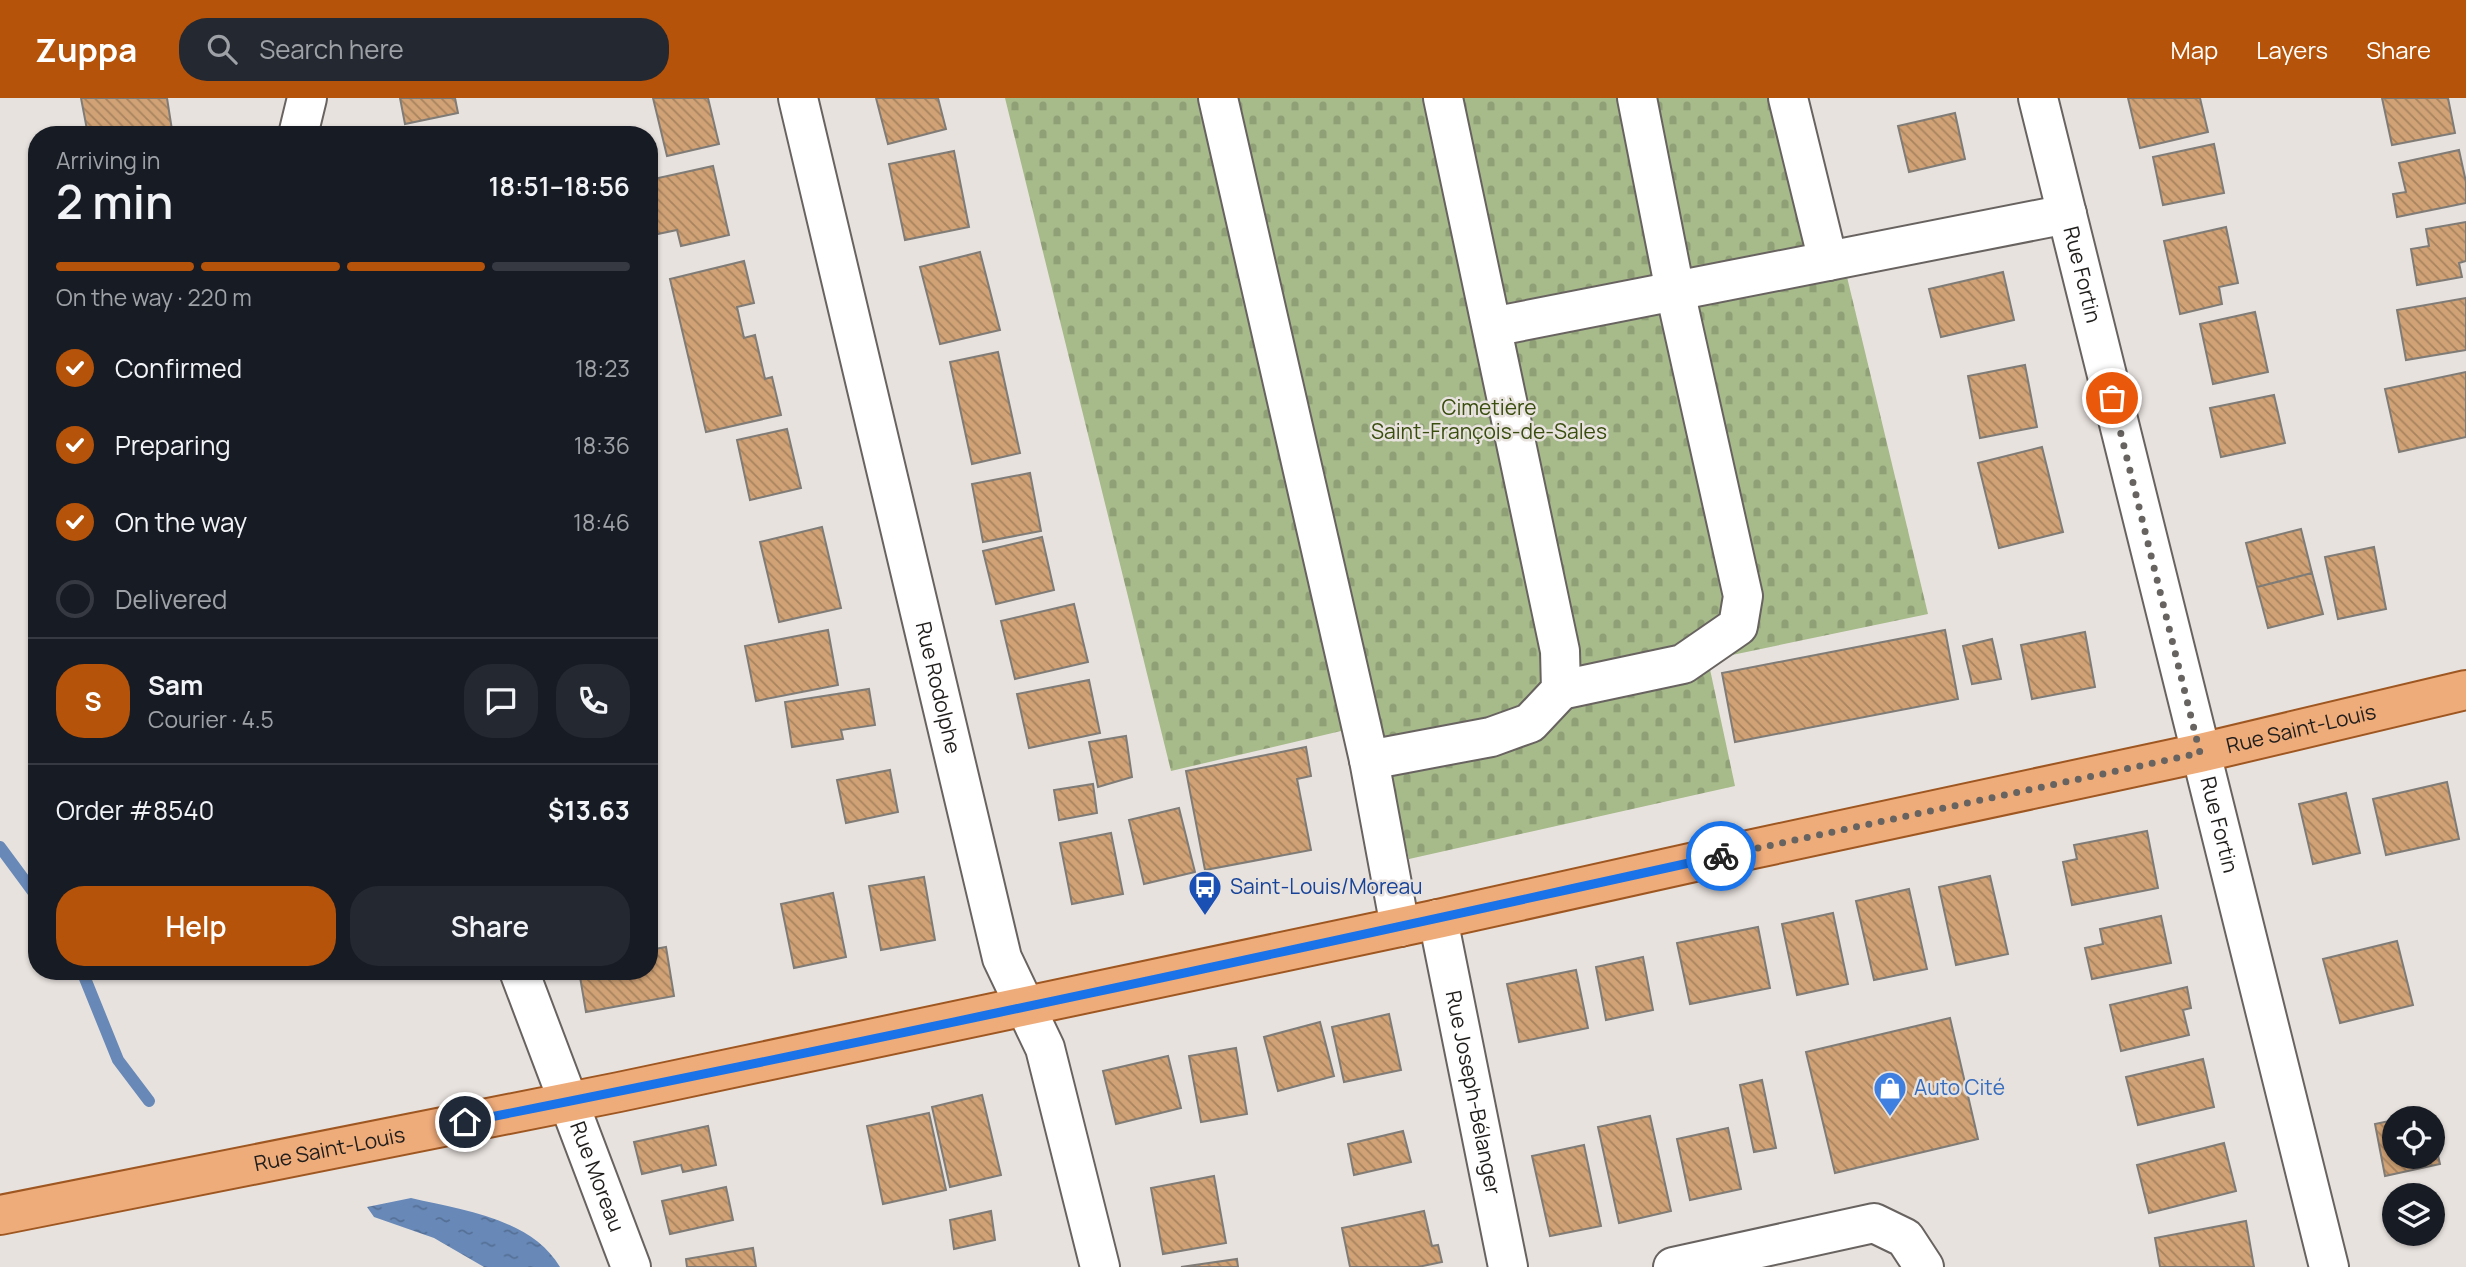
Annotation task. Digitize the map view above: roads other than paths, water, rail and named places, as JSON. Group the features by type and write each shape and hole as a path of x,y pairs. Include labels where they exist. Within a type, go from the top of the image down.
{"main road":[{"name":"Rue Saint-Louis","path":"0,1215 569,1102 1438,919 2200,753 2466,690"}],"street":[{"path":"300,126 307,98"},
{"name":"Rue Rodolphe","path":"798,98 1002,958 1045,1048 1100,1267"},
{"path":"1218,98 1369,760 1400,927"},
{"path":"1443,98 1560,651 1561,690"},
{"path":"1369,760 1491,737 1530,723 1561,690 1683,664 1738,626 1743,596 1675,291 1637,98"},
{"path":"1788,98 1828,261"},
{"name":"Rue Fortin","path":"2038,98 2329,1267"},
{"path":"1492,327 2067,214"},
{"name":"Rue Joseph-Bélanger","path":"1438,919 1508,1267"},
{"name":"Rue Moreau","path":"522,980 631,1267"},
{"path":"1673,1267 1874,1223 1905,1238 1924,1267"}],"water":[{"path":"411,1198 473,1212 514,1227 547,1250 560,1267 484,1267 434,1238 374,1217 367,1207"}],"waterway":[{"path":"0,847 28,885"},
{"path":"86,980 118,1060 149,1101"}],"place":[{"name":"Saint-Louis/Moreau","path":"1205,917"},
{"name":"Auto Cité","path":"1890,1118"}],"park label":[{"name":"Cimetière Saint-François-de-Sales","path":"1489,420"}]}
